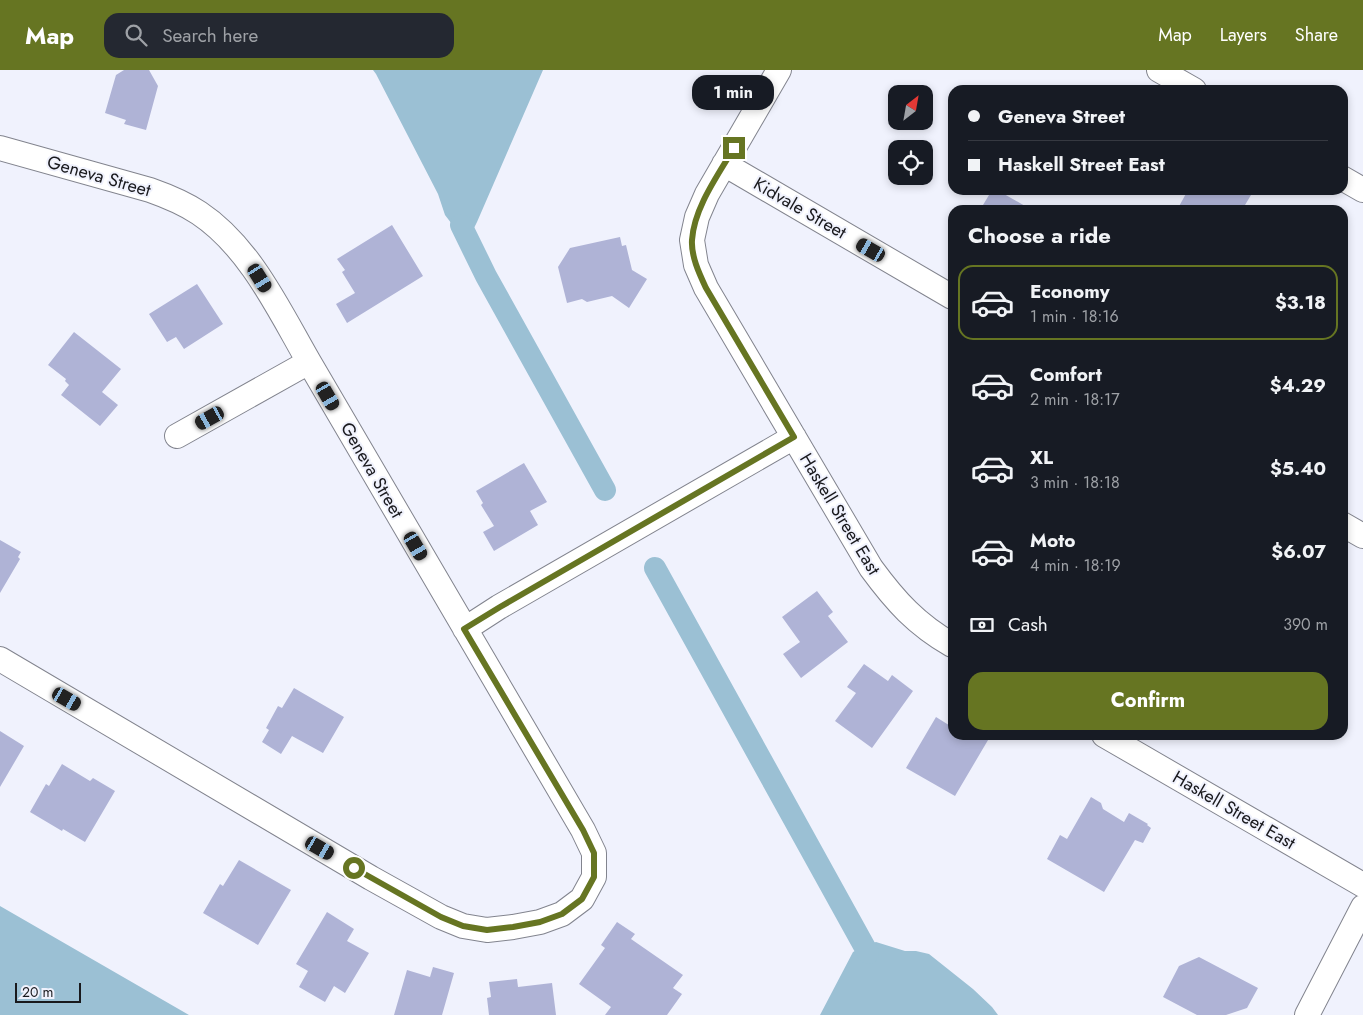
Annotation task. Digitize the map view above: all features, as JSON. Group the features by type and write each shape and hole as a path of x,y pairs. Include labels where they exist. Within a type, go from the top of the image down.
{"street":[{"name":"Haskell Street East","path":"779,70 707,194 697,217 692,240 696,265 706,288 871,568 902,607 938,637 948,643"},
{"path":"1159,70 1185,85"},
{"name":"Geneva Street","path":"0,148 150,190 174,199 198,212 223,232 250,262 280,310 464,629 583,830 594,853 594,877 582,899 562,914 540,922 513,927 487,930 463,926 441,917 371,878 0,659"},
{"name":"Kidvale Street","path":"724,164 948,295"},
{"path":"1348,181 1363,190"},
{"path":"177,436 309,362"},
{"path":"464,629 794,437"},
{"path":"1348,527 1363,536"},
{"name":"Haskell Street East","path":"1113,740 1363,885"},
{"path":"1307,1015 1363,906"}],"water":[{"path":"373,70 543,70 472,232 461,236 445,215 438,194"},
{"path":"0,906 189,1015 0,1015"},
{"path":"876,942 905,951 929,954 973,989 998,1015 820,1015 853,952"}],"building":[{"path":"124,70 149,70 158,86 146,130 124,124 126,120 105,113 116,75"},
{"path":"989,195 1006,195 1023,205 983,205"},
{"path":"1185,195 1251,195 1245,205 1180,205"},
{"path":"392,225 423,276 347,323 336,304 355,293 342,272 345,270 337,259"},
{"path":"620,237 622,246 626,245 632,270 647,279 629,308 612,296 587,302 582,299 567,303 558,267 570,248"},
{"path":"197,284 223,324 184,349 176,337 167,342 149,314"},
{"path":"74,332 121,369 102,392 118,405 100,426 61,395 69,385 65,381 66,379 48,365"},
{"path":"524,463 547,502 530,511 538,525 494,551 483,532 494,526 481,505 483,503 476,491"},
{"path":"0,540 21,552 18,557 20,559 0,593"},
{"path":"817,591 833,612 828,616 848,642 801,678 783,654 800,642 782,617"},
{"path":"864,664 888,681 892,675 913,691 872,748 835,721 856,693 847,687"},
{"path":"294,688 344,717 323,753 292,736 281,754 262,742 269,730 266,728 278,706 282,708"},
{"path":"936,717 948,724 948,740 988,740 955,796 906,768"},
{"path":"0,731 24,746 0,787"},
{"path":"62,764 90,781 93,778 115,791 85,842 30,812 46,784 49,786"},
{"path":"1091,797 1101,803 1103,809 1124,822 1129,813 1148,824 1151,828 1143,843 1135,840 1104,892 1047,859 1060,835 1067,839"},
{"path":"239,860 291,890 258,945 203,913 220,884 223,886"},
{"path":"327,912 354,929 347,941 369,953 345,993 334,986 325,1002 299,987 308,971 296,964"},
{"path":"617,922 635,934 631,939 683,975 673,988 682,994 667,1015 605,1015 611,1007 579,984 605,948 601,945"},
{"path":"1199,957 1258,988 1247,1008 1226,1015 1197,1015 1163,997 1179,966"},
{"path":"433,967 454,973 442,1015 394,1015 407,970 430,977"},
{"path":"517,979 518,987 552,983 556,1015 489,1015 487,998 491,997 489,982"}],"waterway":[{"path":"461,225 486,276 605,490"},
{"path":"655,568 868,953"}],"route":[{"path":"354,868 441,917 463,926 487,930 540,922 562,914 582,899 594,877 594,853 583,830 464,629 794,437 706,288 696,265 692,240 697,217 707,194 734,148"}]}
